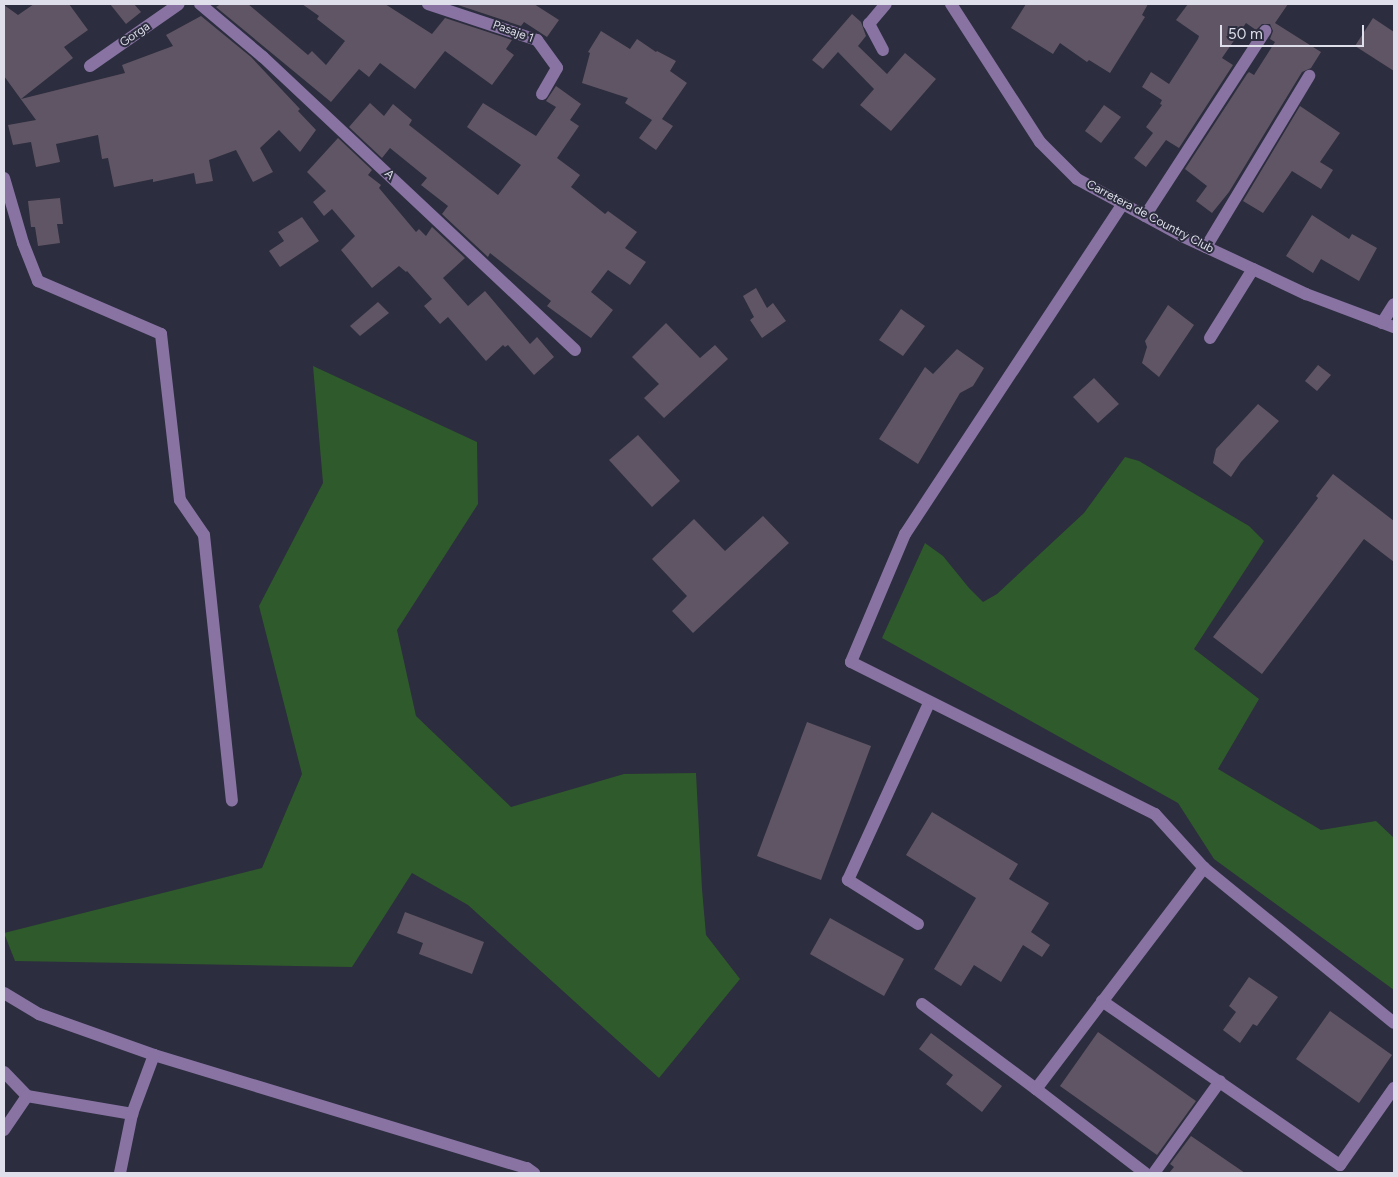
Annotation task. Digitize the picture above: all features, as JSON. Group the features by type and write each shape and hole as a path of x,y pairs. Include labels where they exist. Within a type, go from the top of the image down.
{"street":[{"name":"Gorga","path":"90,66 179,4"},
{"name":"A","path":"200,4 263,57 575,350"},
{"name":"Pasaje 1","path":"428,4 537,40 557,68 542,94"},
{"path":"883,50 869,24 886,4"},
{"name":"Carretera de Country Club","path":"951,4 1040,142 1077,179 1122,205 1253,270 1306,294 1394,327"},
{"path":"1145,216 1265,31"},
{"path":"1206,247 1309,76"},
{"path":"4,178 23,243 38,281 161,334 180,500 204,535 232,801"},
{"path":"1122,205 905,534 851,662 929,703 1155,814 1204,868 1394,1022"},
{"path":"1210,338 1253,270"},
{"path":"1382,323 1394,304"},
{"path":"918,924 848,880 929,703"},
{"path":"1036,1089 1204,868"},
{"path":"4,992 39,1014 154,1056 518,1165 534,1173"},
{"path":"1102,1002 1340,1165 1394,1088"},
{"path":"922,1004 1145,1173"},
{"path":"120,1173 132,1114 154,1056"},
{"path":"4,1072 27,1096 132,1114"},
{"path":"1154,1173 1220,1081"},
{"path":"4,1130 27,1096"}],"green space":[{"path":"313,366 477,442 478,504 397,630 416,716 511,807 624,774 696,773 706,935 740,979 659,1078 468,905 412,873 352,967 15,961 4,933 262,868 302,774 259,606 323,483"},
{"path":"1125,457 1139,461 1249,526 1264,541 1194,649 1259,699 1218,769 1321,830 1376,821 1394,838 1394,990 1214,859 1178,803 882,638 925,543 943,556 983,602 997,594 1084,513"}],"building":[{"path":"34,4 69,4 88,30 64,47 73,58 21,99 125,73 122,65 173,46 166,35 201,16 251,57 300,109 298,111 316,130 300,152 279,130 260,148 273,172 253,182 236,150 209,160 213,181 196,184 194,173 153,182 153,179 114,187 108,158 102,159 98,135 56,144 60,162 36,167 31,142 13,145 8,125 36,120 4,76 4,5 18,15"},
{"path":"110,4 134,4 141,12 126,24"},
{"path":"221,4 248,4 308,55 312,51 326,65 345,41 317,19 319,16 302,4 385,4 432,34 445,18 512,40 506,49 514,55 492,85 445,51 415,89 380,63 369,77 359,69 331,102 216,7"},
{"path":"455,4 534,4 559,20 547,37 524,22 521,26"},
{"path":"1026,4 1148,4 1142,15 1145,17 1110,73 1089,60 1087,62 1060,43 1053,54 1011,28"},
{"path":"1188,4 1288,4 1275,23 1321,52 1311,68 1302,72 1229,192 1212,213 1196,201 1207,186 1185,169 1247,74 1249,72 1254,75 1275,42 1270,39 1273,31 1270,24 1262,24 1256,30 1246,23 1222,58 1233,65 1179,148 1166,140 1146,167 1134,158 1153,133 1146,127 1162,105 1160,104 1162,100 1142,87 1151,72 1169,84 1198,39 1199,36 1176,20"},
{"path":"852,14 861,22 866,36 858,46 887,74 905,53 936,79 891,131 860,105 874,89 838,52 823,69 812,60"},
{"path":"1373,18 1394,32 1394,71 1355,46"},
{"path":"601,31 630,49 637,39 656,52 676,61 670,71 687,83 662,119 673,126 656,150 639,138 652,120 625,103 628,98 582,83 590,53 588,52"},
{"path":"556,86 581,104 570,120 579,126 557,158 580,175 571,187 605,214 608,211 637,232 625,248 646,262 630,285 608,270 591,292 613,310 591,338 547,306 551,301 490,253 488,257 442,214 448,206 421,185 427,178 390,148 382,158 349,127 370,103 384,116 393,104 412,120 409,125 498,195 521,165 467,127 483,103 536,136 556,107 546,101"},
{"path":"1104,105 1121,117 1101,143 1085,131"},
{"path":"1300,106 1340,133 1320,162 1333,170 1321,189 1292,171 1263,213 1243,201"},
{"path":"338,138 372,170 368,175 381,185 379,188 416,232 419,229 426,236 432,227 465,258 443,278 468,306 485,291 530,344 537,337 554,357 534,375 508,345 505,347 503,345 486,361 448,317 440,324 424,306 432,299 407,271 399,266 372,288 341,250 355,236 332,209 324,216 313,202 326,191 307,172"},
{"path":"60,198 63,224 57,224 60,243 38,246 35,227 31,227 28,201"},
{"path":"1312,215 1349,239 1352,234 1377,248 1359,281 1321,259 1313,273 1286,256"},
{"path":"302,217 319,241 280,267 269,251 284,241 278,232"},
{"path":"756,288 767,308 773,303 786,321 762,338 750,320 754,317 743,296"},
{"path":"378,302 389,313 360,336 350,326"},
{"path":"1168,305 1194,325 1159,377 1142,363 1147,347 1145,341"},
{"path":"901,309 925,326 903,356 879,340"},
{"path":"666,323 700,358 715,345 728,359 664,418 644,398 659,384 632,357"},
{"path":"957,349 984,368 973,386 960,393 918,464 879,439 925,367 933,374"},
{"path":"1318,365 1331,375 1317,391 1305,381"},
{"path":"1094,378 1119,404 1098,423 1073,397"},
{"path":"1258,404 1279,421 1241,462 1231,477 1213,463 1216,449"},
{"path":"638,435 680,481 652,507 609,460"},
{"path":"1333,474 1394,521 1394,562 1364,539 1262,674 1213,637 1318,498 1316,496"},
{"path":"763,516 789,543 693,633 672,611 687,596 652,559 694,519 725,551"},
{"path":"807,722 871,746 821,880 757,856"},
{"path":"932,812 1018,864 1009,879 1049,903 1031,932 1050,945 1042,957 1023,945 1001,982 974,965 961,986 934,969 976,898 906,855"},
{"path":"405,912 484,942 472,974 419,954 423,943 397,933"},
{"path":"830,918 904,959 884,996 810,954"},
{"path":"1249,977 1278,997 1257,1026 1253,1024 1240,1043 1223,1030 1236,1012 1229,1006"},
{"path":"1330,1011 1392,1055 1359,1103 1296,1059"},
{"path":"1098,1032 1196,1101 1157,1155 1060,1086"},
{"path":"931,1033 1002,1086 982,1112 946,1084 953,1075 919,1049"},
{"path":"1191,1136 1245,1173 1169,1173 1174,1167 1170,1164"}]}
